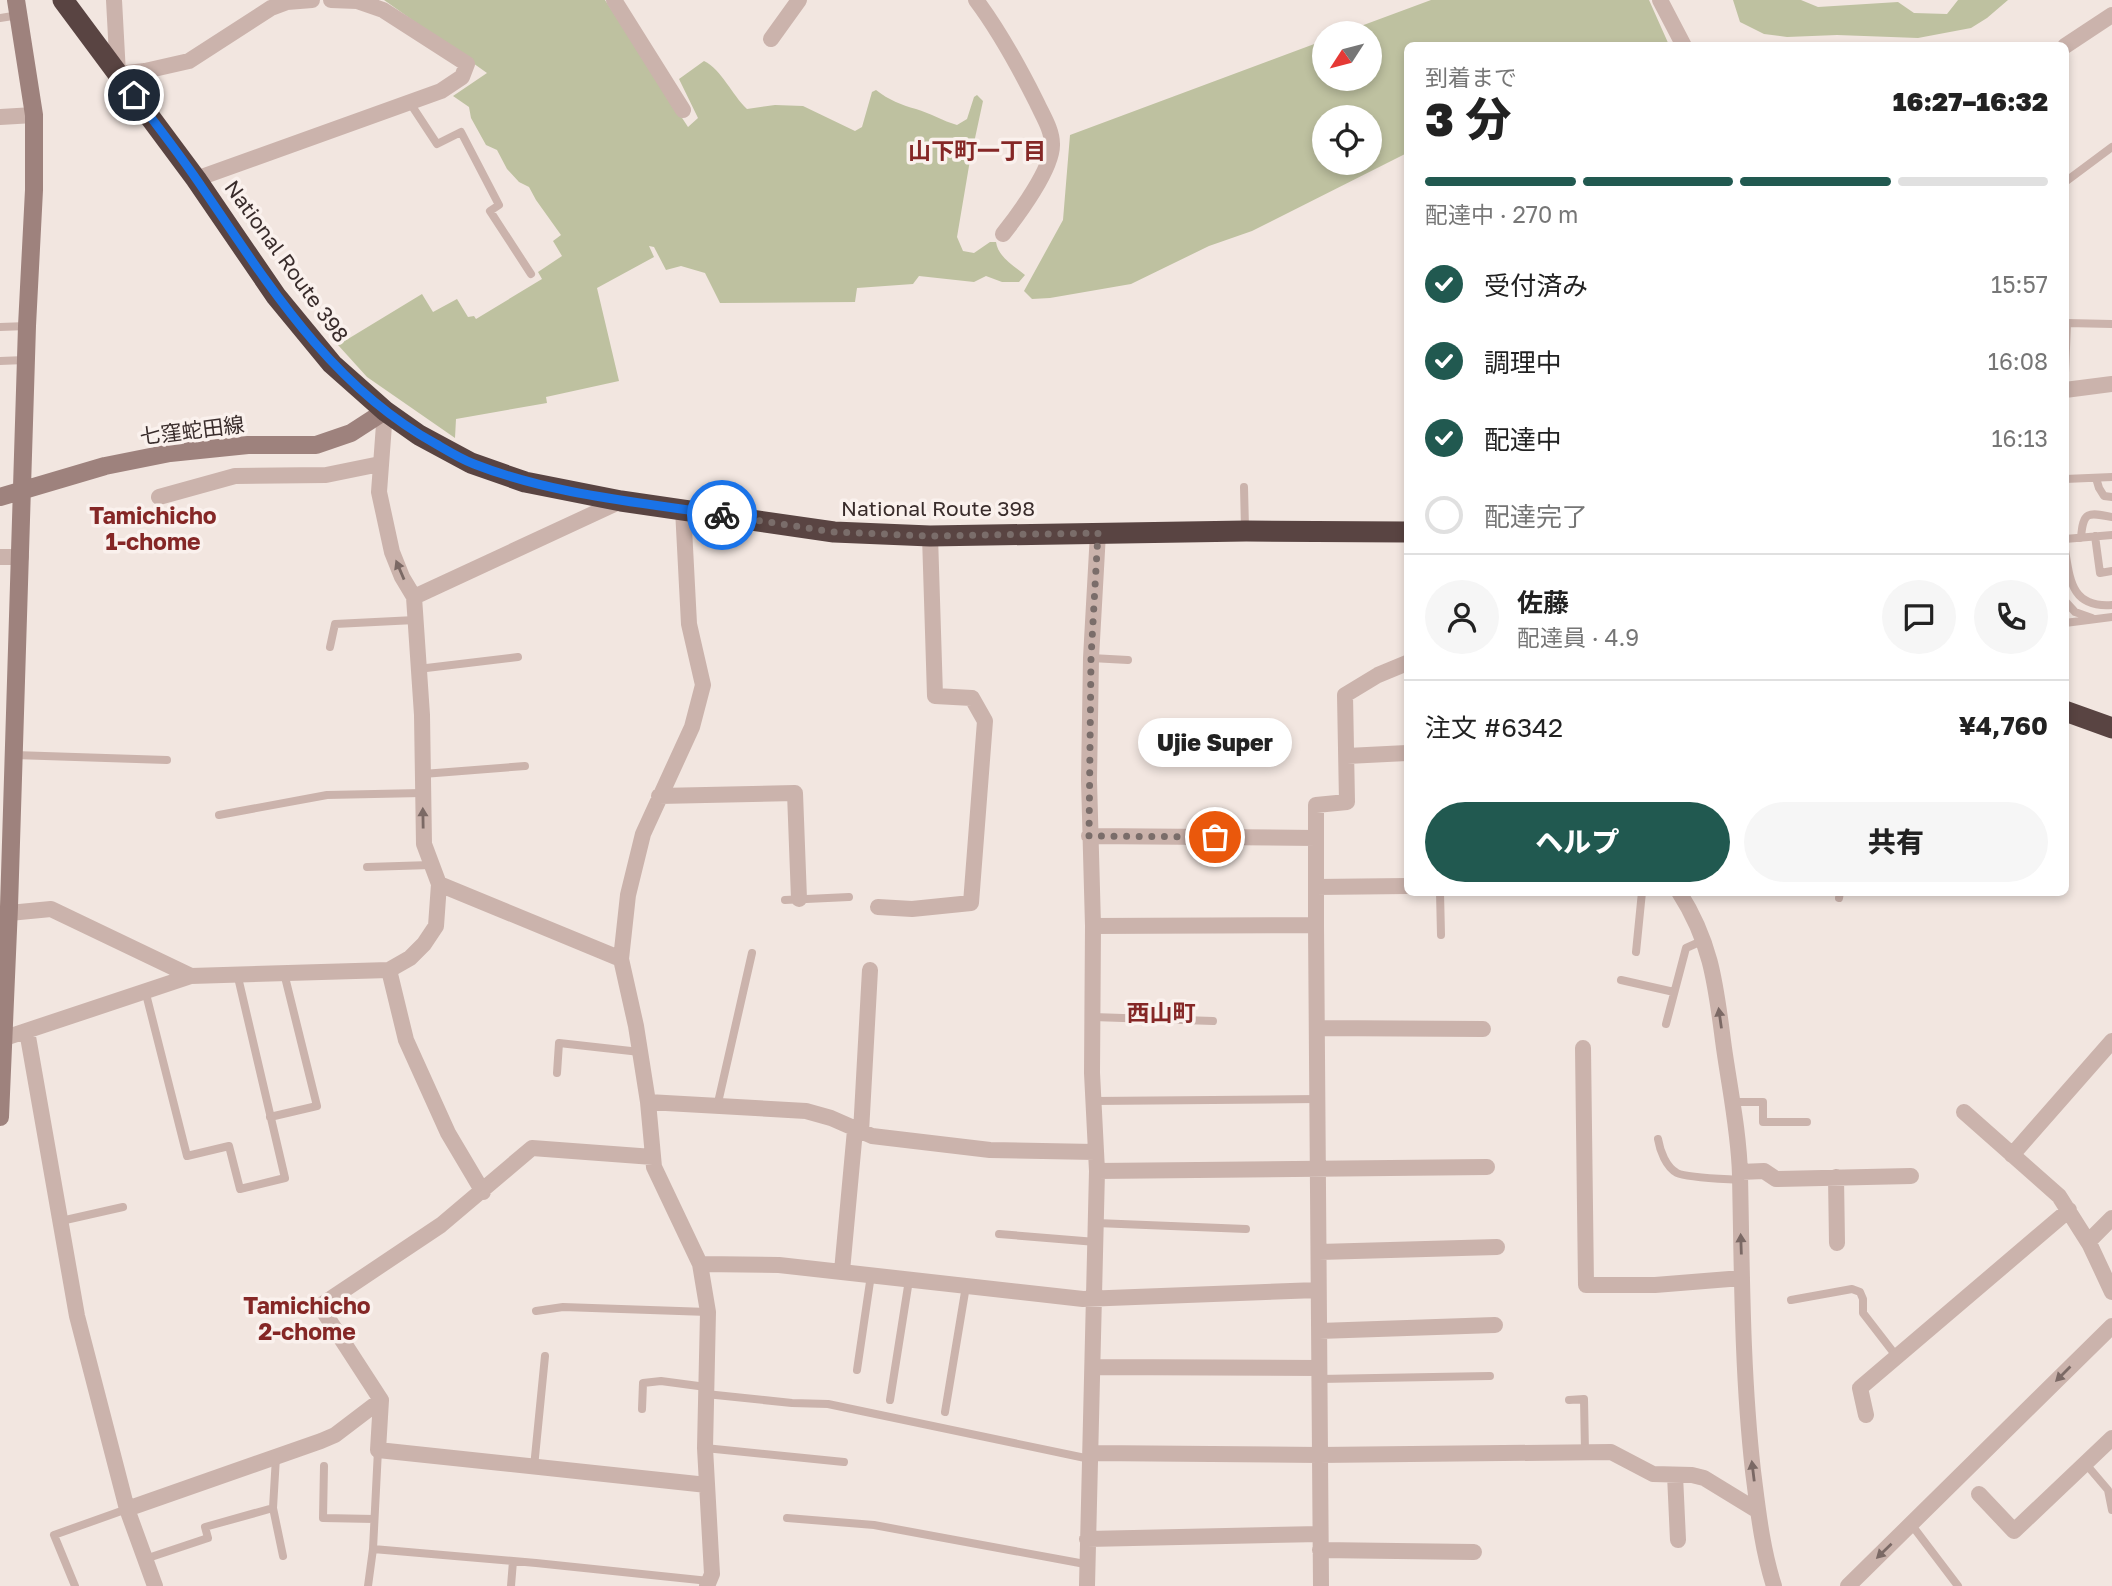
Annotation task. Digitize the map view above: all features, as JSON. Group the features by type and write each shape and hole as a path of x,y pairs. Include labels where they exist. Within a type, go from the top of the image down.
{"highway":[{"name":"National Route 398","path":"63,0 196,179 276,296 332,364 385,411 419,435 471,463 525,482 621,501 834,532 930,536 1245,531 1404,532"},
{"path":"2069,712 2112,728"}],"street":[{"path":"114,0 118,74 189,61 271,8 286,2 312,0"},
{"path":"196,179 410,103 441,91 462,77 467,64 383,10 358,0 331,0"},
{"path":"614,0 683,110"},
{"path":"771,39 799,0"},
{"path":"976,0 997,28 1023,74 1049,127 1052,144 1049,160 1034,189 1003,234"},
{"path":"1660,0 1682,42"},
{"path":"0,1117 34,190 34,115 18,4"},
{"path":"2069,43 2112,15"},
{"path":"0,117 34,115"},
{"path":"2069,389 2112,384"},
{"path":"1,1051 27,1031 191,976 389,970 424,944 436,926 439,884 424,844 414,597 392,552 379,492 385,411"},
{"name":"七窪蛇田線","path":"0,497 105,466 196,450 316,445 351,433 385,411"},
{"path":"159,497 235,476 326,475 380,464"},
{"path":"414,597 621,501"},
{"path":"682,509 689,624 703,685 692,727 643,834 628,895 621,959 648,1102 654,1167 700,1264 708,1312 705,1448 712,1574 708,1584"},
{"path":"1087,1586 1097,1171 1093,1101 1093,926 1089,836 1091,658 1098,533"},
{"path":"878,906 912,909 971,903 985,720 972,698 935,696 930,536"},
{"path":"0,557 21,557"},
{"path":"1321,1586 1316,805 1348,802 1345,695 1378,675 1404,664"},
{"path":"1346,756 1404,753"},
{"path":"659,796 795,793 792,900"},
{"path":"1089,836 1316,838"},
{"path":"439,884 621,959"},
{"path":"1316,887 1404,886"},
{"path":"1682,896 1694,916 1712,966 1732,1102 1740,1176 1748,1427 1758,1511 1767,1565 1774,1586"},
{"path":"6,909 51,909 191,976"},
{"path":"1093,926 1316,925"},
{"path":"389,970 407,1040 449,1133 483,1192"},
{"path":"842,1271 858,1131 870,970"},
{"path":"1317,1028 1483,1029"},
{"path":"27,1031 77,1316 127,1509 155,1586"},
{"path":"2012,1155 2112,1041"},
{"path":"1583,1048 1586,1285 1742,1278"},
{"path":"648,1102 806,1111 831,1118 872,1136 990,1150 1095,1153"},
{"path":"1965,1112 2059,1196 2088,1242 2112,1292"},
{"path":"653,1157 532,1148 441,1225 320,1306 381,1400 378,1450 707,1485"},
{"path":"1097,1171 1487,1167"},
{"path":"1740,1176 1764,1171 1776,1179 1911,1176"},
{"path":"1836,1177 1837,1243"},
{"path":"1866,1415 1860,1388 2069,1210"},
{"path":"2088,1242 2112,1218"},
{"path":"1319,1252 1497,1247"},
{"path":"700,1264 779,1265 1095,1299 1318,1290"},
{"path":"1319,1331 1495,1325"},
{"path":"1848,1586 2112,1326"},
{"path":"1093,1367 1319,1373"},
{"path":"127,1509 335,1435 381,1400"},
{"path":"1979,1494 2014,1531 2112,1438"},
{"path":"1090,1456 1611,1452 1653,1474 1703,1478 1758,1511"},
{"path":"1675,1475 1678,1540"},
{"path":"1087,1539 1320,1542 1474,1552"}],"lane":[{"path":"0,19 18,4"},
{"path":"410,103 437,144 461,132 499,205 490,211 531,274"},
{"path":"2069,179 2112,147"},
{"path":"2069,323 2112,324"},
{"path":"0,327 27,326"},
{"path":"0,361 26,360"},
{"path":"2070,479 2112,477"},
{"path":"2096,478 2104,496 2112,497"},
{"path":"1244,487 1245,531"},
{"path":"2081,538 2082,521 2088,515 2096,513 2112,517"},
{"path":"2069,539 2112,535"},
{"path":"2095,536 2100,573 2112,571"},
{"path":"2069,578 2077,595 2086,602 2112,605"},
{"path":"2069,605 2075,612 2095,619"},
{"path":"2069,622 2112,617"},
{"path":"330,647 335,624 415,620"},
{"path":"418,669 517,657"},
{"path":"1091,658 1128,660"},
{"path":"15,755 167,760"},
{"path":"422,774 525,766"},
{"path":"219,815 327,795 422,793"},
{"path":"367,867 431,865"},
{"path":"1440,896 1441,935"},
{"path":"1636,952 1642,896"},
{"path":"792,900 849,897"},
{"path":"1666,1024 1686,948 1704,939"},
{"path":"717,1107 752,953"},
{"path":"145,990 187,1156 229,1146 240,1189 285,1178 237,973"},
{"path":"270,1117 317,1106 284,973"},
{"path":"1621,980 1675,992"},
{"path":"1093,1017 1213,1021"},
{"path":"557,1073 559,1043 640,1052"},
{"path":"1093,1101 1317,1099"},
{"path":"1732,1102 1763,1102 1763,1122 1807,1122"},
{"path":"1658,1139 1660,1150 1669,1166 1678,1174 1740,1176"},
{"path":"61,1221 123,1207"},
{"path":"1096,1223 1246,1229"},
{"path":"999,1234 1096,1242"},
{"path":"857,1370 871,1275"},
{"path":"890,1400 909,1280"},
{"path":"945,1412 966,1286"},
{"path":"1791,1300 1852,1289 1860,1292 1863,1313 1897,1357"},
{"path":"536,1311 563,1307 708,1312"},
{"path":"534,1466 545,1356"},
{"path":"1319,1373 1490,1376"},
{"path":"642,1409 643,1383 661,1381 792,1403 828,1404 1090,1456"},
{"path":"1569,1400 1584,1399 1585,1452"},
{"path":"705,1448 844,1462"},
{"path":"368,1586 373,1549 378,1450"},
{"path":"276,1457 273,1508 284,1556"},
{"path":"2084,1462 2108,1490 2112,1510"},
{"path":"324,1466 323,1518 374,1519"},
{"path":"145,1559 208,1538 205,1527 273,1508"},
{"path":"75,1586 54,1535 127,1509"},
{"path":"787,1518 874,1525 1086,1564"},
{"path":"1911,1524 1958,1586"},
{"path":"373,1549 513,1561 708,1584"},
{"path":"511,1586 513,1561"}],"green space":[{"path":"384,0 605,0 688,127 698,118 679,79 704,61 716,70 747,109 775,105 803,106 855,131 862,127 872,92 876,90 895,102 957,125 967,119 977,95 983,101 957,237 963,251 974,253 990,242 996,242 1003,257 1025,275 1019,282 1002,282 986,276 974,282 919,276 913,284 857,288 855,302 720,303 705,273 681,266 666,270 654,247 649,246 654,257 597,288 619,381 546,397 547,403 456,419 455,438 367,377 338,345 422,294 433,312 457,299 468,317 474,316 476,319 542,279 538,272 562,256 553,241 561,235 529,187 519,182 507,169 497,150 486,145 471,118 469,107 453,96 487,73"},
{"path":"1431,0 1649,0 1668,42 1404,42 1404,155 1382,166 1382,105 1312,105 1312,175 1363,175 1252,231 1209,246 1131,284 1032,299 1024,291 1063,220 1070,135 1312,45 1312,91 1382,91 1382,21 1374,21"},
{"path":"1733,0 1801,0 1818,7 1898,2 1914,13 1947,14 1958,0 2008,0 1971,28 1918,38 1837,35 1787,37 1764,34 1740,22"}],"way so far":[{"path":"722,515 834,532 930,536 1098,533 1091,658 1089,836 1215,837"}],"place":[{"name":"Ujie Super","path":"1215,837"}],"district":[{"name":"山下町一丁目","path":"977,150"},
{"name":"Tamichicho 1-chome","path":"153,528"},
{"name":"西山町","path":"1161,1012"},
{"name":"Tamichicho 2-chome","path":"307,1318"}],"route":[{"path":"134,95 302,329 332,364 385,411 419,435 471,463 525,482 621,501 722,515"}]}
